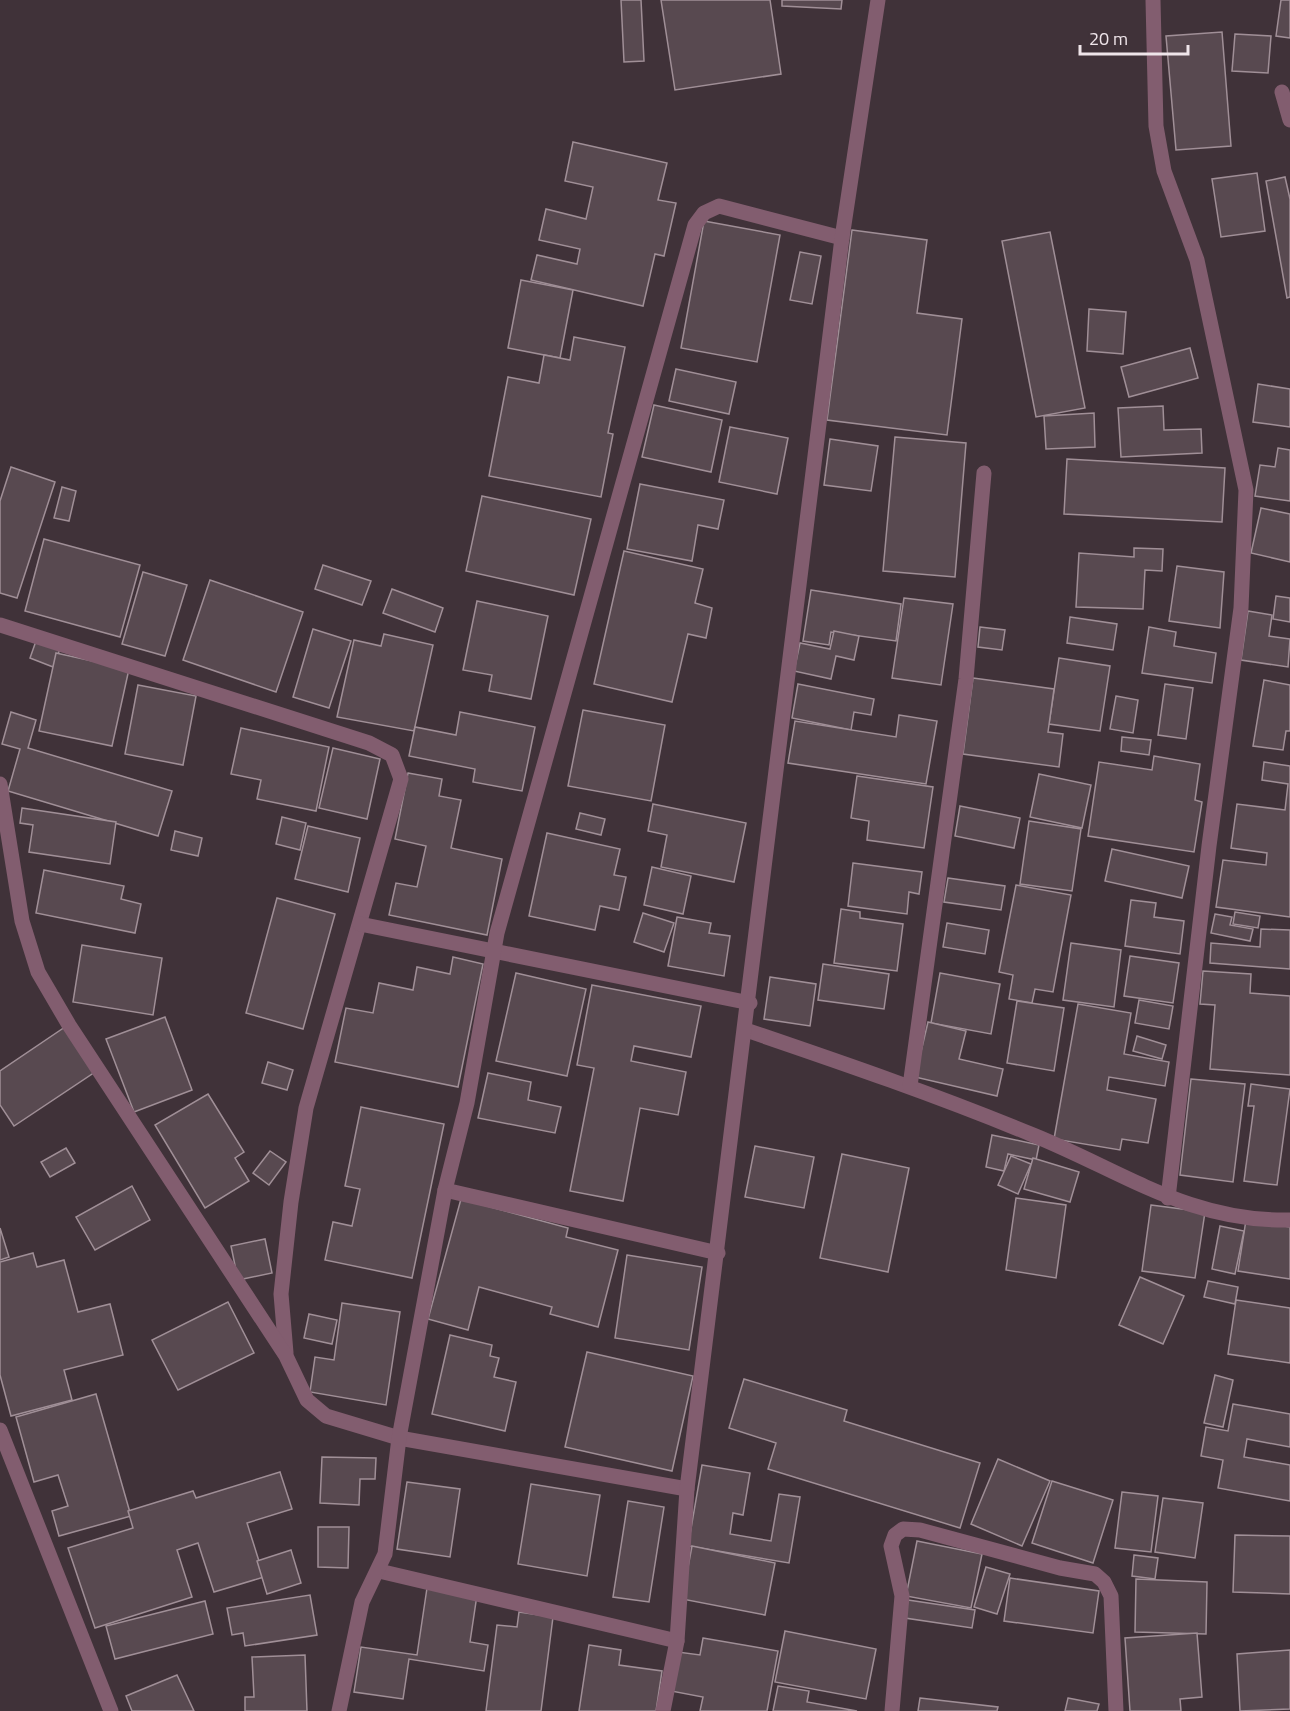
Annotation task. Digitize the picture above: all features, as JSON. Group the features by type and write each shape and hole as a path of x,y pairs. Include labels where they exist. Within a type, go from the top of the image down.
{"street":[{"path":"663,1711 677,1641 687,1489 750,1003 842,238 878,0"},
{"path":"1153,0 1156,126 1164,171 1197,260 1246,490 1241,608 1207,858 1168,1198"},
{"path":"1282,92 1290,120"},
{"path":"339,1711 363,1602 385,1554 399,1438 446,1190 467,1103 493,951 695,225 704,213 719,206 842,238"},
{"path":"910,1086 966,679 984,473"},
{"path":"0,625 369,743 392,755 401,779 306,1108 291,1202 281,1294 286,1356"},
{"path":"0,784 22,921 38,972 69,1025 286,1356 307,1400 326,1416 399,1438 687,1489"},
{"path":"360,924 750,1003"},
{"path":"746,1030 910,1086 1036,1136 1168,1198 1206,1211 1273,1220 1290,1220"},
{"path":"446,1190 718,1253"},
{"path":"0,1430 111,1711"},
{"path":"892,1711 902,1596 891,1546 895,1535 903,1529 920,1530 1060,1568 1095,1574 1104,1582 1111,1596 1114,1615 1116,1711"},
{"path":"379,1571 677,1641"}],"building":[{"path":"621,0 641,0 644,61 624,62"},
{"path":"661,0 770,0 781,74 675,90"},
{"path":"782,0 842,0 841,9 782,6"},
{"path":"1281,0 1290,0 1290,38 1276,36"},
{"path":"1222,32 1231,146 1176,150 1166,36"},
{"path":"1235,34 1271,36 1268,73 1232,71"},
{"path":"573,142 667,163 658,200 676,203 664,256 655,254 643,306 531,280 537,255 577,264 580,249 539,240 546,209 586,219 593,187 565,181"},
{"path":"1257,173 1265,231 1221,237 1212,179"},
{"path":"1285,177 1290,199 1290,297 1287,298 1266,181"},
{"path":"704,221 780,235 757,362 681,348"},
{"path":"852,230 927,240 917,313 962,319 947,435 827,420"},
{"path":"1050,232 1085,408 1036,417 1002,241"},
{"path":"800,252 821,256 812,304 790,300"},
{"path":"521,280 573,290 560,358 508,348"},
{"path":"1089,309 1126,312 1123,354 1087,351"},
{"path":"574,337 625,347 608,433 613,434 601,497 489,476 508,377 539,383 544,355 570,360"},
{"path":"1190,348 1198,378 1129,397 1121,367"},
{"path":"676,369 736,382 729,414 669,401"},
{"path":"1258,384 1290,389 1290,427 1253,422"},
{"path":"654,405 722,420 711,472 642,457"},
{"path":"1163,406 1164,430 1201,429 1202,453 1121,457 1118,408"},
{"path":"1094,413 1095,447 1046,449 1044,416"},
{"path":"730,427 788,438 777,494 719,482"},
{"path":"895,437 966,443 955,577 883,571"},
{"path":"830,439 878,446 871,491 824,485"},
{"path":"1278,448 1290,450 1290,501 1255,496 1260,465 1275,467"},
{"path":"1067,459 1225,468 1222,522 1064,514"},
{"path":"11,467 55,482 17,598 0,593 0,501"},
{"path":"640,484 724,500 718,529 698,525 692,561 627,549"},
{"path":"62,487 76,491 69,521 54,518"},
{"path":"482,496 591,519 574,595 466,571"},
{"path":"1261,508 1290,514 1290,562 1251,553"},
{"path":"44,539 140,565 120,637 25,611"},
{"path":"1134,548 1163,549 1162,571 1145,570 1143,609 1076,607 1079,553 1134,557"},
{"path":"624,551 703,569 695,603 712,608 706,638 688,634 672,702 594,684"},
{"path":"323,565 371,581 362,605 315,589"},
{"path":"1177,566 1224,572 1220,628 1169,621"},
{"path":"143,572 187,585 165,656 122,644"},
{"path":"210,580 303,612 276,692 183,660"},
{"path":"392,589 443,608 435,632 383,613"},
{"path":"811,590 901,604 896,641 831,632 829,645 803,641"},
{"path":"1276,596 1290,598 1290,622 1273,619"},
{"path":"904,598 953,604 941,685 892,678"},
{"path":"477,601 548,616 531,699 489,691 492,675 463,670"},
{"path":"1248,611 1272,615 1269,636 1290,639 1288,667 1241,660"},
{"path":"1070,617 1117,624 1113,650 1067,643"},
{"path":"980,627 1005,630 1002,650 978,647"},
{"path":"1149,627 1176,632 1174,646 1216,653 1212,683 1142,673"},
{"path":"313,629 351,641 329,708 293,697"},
{"path":"834,631 859,636 854,660 836,656 831,679 794,671 800,643 830,649"},
{"path":"384,634 433,645 414,731 337,717 354,640 381,646"},
{"path":"36,641 60,649 53,667 30,658"},
{"path":"56,653 129,669 112,746 39,731"},
{"path":"1059,658 1110,666 1100,731 1049,724"},
{"path":"973,678 1054,689 1048,732 1063,734 1059,767 963,754"},
{"path":"1264,680 1290,685 1290,731 1286,731 1283,750 1253,746"},
{"path":"798,684 874,699 871,715 854,712 851,730 792,718"},
{"path":"1165,684 1193,688 1186,739 1158,735"},
{"path":"138,685 196,696 183,765 125,754"},
{"path":"1116,696 1138,700 1133,733 1110,729"},
{"path":"583,710 665,725 651,801 568,786"},
{"path":"11,712 36,720 28,748 172,791 158,836 8,791 20,749 2,744"},
{"path":"460,712 535,727 522,791 473,782 475,769 409,756 415,727 456,735"},
{"path":"899,715 937,721 926,784 788,763 795,721 896,737"},
{"path":"241,728 329,747 316,811 257,799 261,780 231,774"},
{"path":"1122,737 1151,740 1149,755 1121,751"},
{"path":"333,748 380,759 367,819 319,808"},
{"path":"1154,756 1200,764 1195,800 1202,802 1194,852 1088,836 1099,762 1152,770"},
{"path":"1264,762 1290,766 1290,917 1216,907 1223,860 1266,865 1267,853 1231,848 1237,804 1285,810 1288,784 1262,780"},
{"path":"408,773 442,779 439,796 461,800 451,848 502,859 487,935 389,915 396,883 417,887 426,846 395,839"},
{"path":"1039,774 1091,785 1082,828 1030,817"},
{"path":"857,776 933,787 924,848 867,840 869,821 851,818"},
{"path":"653,804 746,823 734,882 661,867 667,835 648,831"},
{"path":"960,806 1020,818 1014,848 955,836"},
{"path":"22,808 116,822 110,864 29,852 33,825 20,823"},
{"path":"580,813 605,819 601,835 576,829"},
{"path":"282,817 306,823 300,850 276,844"},
{"path":"1029,821 1081,829 1072,891 1020,884"},
{"path":"308,826 360,838 348,892 295,879"},
{"path":"175,831 202,838 198,856 171,850"},
{"path":"547,833 620,849 614,875 626,877 619,910 600,906 595,930 529,916"},
{"path":"1112,849 1189,866 1182,898 1105,881"},
{"path":"853,863 922,872 919,894 909,892 907,914 848,906"},
{"path":"652,867 691,876 683,914 644,905"},
{"path":"44,870 124,886 121,899 141,904 135,933 36,913"},
{"path":"948,878 1005,886 1001,910 944,902"},
{"path":"1016,885 1071,895 1053,992 1035,989 1032,1003 1009,999 1013,975 999,972"},
{"path":"277,898 335,914 303,1029 246,1013"},
{"path":"1131,900 1156,903 1154,917 1184,921 1180,954 1125,946"},
{"path":"841,909 860,912 860,918 903,924 897,971 834,963"},
{"path":"1235,912 1260,916 1258,928 1233,924"},
{"path":"643,913 674,923 664,952 634,942"},
{"path":"1215,914 1232,917 1230,925 1253,929 1250,941 1211,933"},
{"path":"677,917 711,923 709,933 730,936 724,976 668,966"},
{"path":"947,923 989,930 985,954 943,947"},
{"path":"1261,929 1290,930 1290,969 1210,963 1211,943 1260,947"},
{"path":"1071,943 1121,950 1114,1007 1063,1000"},
{"path":"82,945 162,958 153,1015 73,1002"},
{"path":"1130,956 1179,963 1173,1003 1124,996"},
{"path":"453,957 483,964 458,1087 335,1062 346,1008 373,1013 379,983 413,990 417,967 450,974"},
{"path":"823,964 889,974 884,1009 818,1000"},
{"path":"1203,971 1251,974 1250,993 1290,996 1290,1075 1210,1069 1215,1005 1200,1004"},
{"path":"516,973 586,989 567,1076 496,1061"},
{"path":"940,973 1000,984 991,1034 931,1023"},
{"path":"770,977 816,984 810,1026 764,1019"},
{"path":"592,985 701,1006 691,1057 634,1046 631,1061 686,1072 678,1115 640,1108 623,1201 570,1191 594,1068 577,1065"},
{"path":"1139,1000 1173,1006 1169,1029 1135,1023"},
{"path":"1017,1001 1064,1008 1054,1071 1007,1063"},
{"path":"1078,1004 1131,1013 1124,1054 1169,1062 1165,1086 1109,1077 1107,1090 1156,1099 1148,1143 1122,1139 1120,1150 1054,1139"},
{"path":"165,1017 192,1090 134,1112 106,1039"},
{"path":"928,1022 966,1031 959,1059 1003,1069 997,1096 915,1077"},
{"path":"65,1027 95,1072 14,1126 0,1105 0,1071"},
{"path":"1137,1036 1166,1045 1162,1059 1133,1051"},
{"path":"268,1062 293,1070 287,1090 262,1083"},
{"path":"488,1073 531,1082 528,1100 561,1107 555,1133 478,1118"},
{"path":"1191,1079 1245,1084 1233,1182 1180,1175"},
{"path":"1251,1084 1290,1089 1277,1185 1244,1181 1254,1106 1248,1106"},
{"path":"208,1094 244,1152 235,1158 249,1181 205,1208 155,1125"},
{"path":"361,1107 444,1124 412,1278 325,1260 333,1222 352,1226 360,1189 345,1186"},
{"path":"992,1135 1039,1145 1036,1160 1008,1154 1004,1171 986,1167"},
{"path":"755,1146 814,1157 804,1208 745,1197"},
{"path":"66,1148 75,1163 50,1177 41,1162"},
{"path":"270,1151 286,1162 269,1185 253,1173"},
{"path":"842,1154 909,1168 888,1272 820,1258"},
{"path":"1011,1156 1031,1164 1018,1194 998,1185"},
{"path":"1033,1158 1079,1172 1070,1202 1024,1189"},
{"path":"132,1186 150,1220 95,1250 76,1217"},
{"path":"1016,1198 1066,1205 1056,1278 1006,1270"},
{"path":"461,1199 568,1228 566,1237 618,1250 598,1327 550,1314 552,1307 479,1287 468,1330 428,1319"},
{"path":"1151,1205 1205,1212 1195,1278 1142,1271"},
{"path":"1246,1220 1290,1227 1290,1279 1238,1271"},
{"path":"1220,1226 1244,1231 1235,1274 1212,1269"},
{"path":"0,1228 9,1257 0,1260"},
{"path":"265,1239 272,1273 238,1280 231,1246"},
{"path":"33,1253 37,1267 64,1260 78,1312 110,1304 123,1355 64,1370 72,1400 11,1416 0,1375 0,1262"},
{"path":"627,1255 702,1267 689,1350 615,1338"},
{"path":"1140,1277 1184,1296 1163,1344 1119,1325"},
{"path":"1208,1281 1238,1287 1235,1304 1204,1297"},
{"path":"1236,1300 1290,1308 1290,1363 1228,1354"},
{"path":"228,1302 254,1353 178,1390 152,1340"},
{"path":"342,1303 400,1312 386,1405 310,1392 315,1357 334,1360"},
{"path":"309,1314 337,1320 332,1344 304,1338"},
{"path":"450,1335 492,1345 490,1356 499,1358 494,1377 516,1382 505,1431 432,1414"},
{"path":"587,1352 693,1376 672,1471 565,1447"},
{"path":"1215,1375 1233,1380 1223,1427 1204,1423"},
{"path":"744,1379 847,1410 844,1421 980,1463 960,1528 768,1469 776,1443 729,1428"},
{"path":"96,1394 131,1516 59,1536 52,1511 68,1506 58,1475 34,1482 16,1417"},
{"path":"1233,1404 1290,1414 1290,1447 1247,1439 1244,1457 1290,1465 1290,1501 1218,1488 1223,1460 1201,1456 1206,1427 1228,1431"},
{"path":"322,1457 376,1458 375,1479 360,1479 359,1505 320,1503"},
{"path":"998,1459 1050,1481 1022,1546 971,1524"},
{"path":"702,1465 750,1473 743,1515 733,1513 730,1534 771,1541 779,1494 800,1497 789,1563 688,1546"},
{"path":"280,1472 292,1509 247,1523 264,1577 214,1592 198,1543 177,1550 192,1597 95,1628 68,1548 133,1528 128,1511 193,1491 196,1498"},
{"path":"1052,1481 1113,1500 1093,1563 1032,1543"},
{"path":"407,1482 460,1489 450,1557 397,1549"},
{"path":"531,1484 600,1495 587,1576 518,1564"},
{"path":"1122,1492 1158,1496 1151,1552 1115,1548"},
{"path":"1163,1498 1203,1503 1195,1558 1155,1552"},
{"path":"628,1501 664,1507 649,1602 613,1597"},
{"path":"318,1527 349,1527 348,1568 318,1567"},
{"path":"1235,1535 1290,1536 1290,1594 1233,1592"},
{"path":"917,1541 982,1554 971,1608 906,1596"},
{"path":"692,1546 775,1563 765,1615 682,1599"},
{"path":"291,1550 301,1583 267,1594 257,1561"},
{"path":"1134,1555 1158,1558 1155,1579 1132,1576"},
{"path":"986,1567 1010,1574 997,1614 974,1607"},
{"path":"1010,1578 1099,1591 1093,1633 1004,1621"},
{"path":"1136,1579 1207,1582 1206,1634 1135,1632"},
{"path":"427,1588 477,1595 470,1642 488,1645 484,1671 409,1659 403,1699 354,1692 361,1647 417,1655"},
{"path":"310,1595 317,1635 245,1646 243,1633 232,1635 227,1608"},
{"path":"908,1600 975,1610 972,1628 905,1618"},
{"path":"205,1601 213,1634 115,1659 106,1626"},
{"path":"519,1612 553,1617 541,1711 486,1711 497,1625 517,1627"},
{"path":"785,1631 876,1649 866,1699 775,1682"},
{"path":"1197,1633 1202,1697 1180,1699 1181,1711 1130,1711 1125,1638"},
{"path":"703,1638 778,1651 767,1711 700,1711 703,1697 671,1691 678,1652 700,1655"},
{"path":"589,1645 621,1650 619,1665 662,1671 656,1711 579,1711"},
{"path":"1290,1650 1290,1709 1240,1711 1237,1654"},
{"path":"305,1655 307,1711 245,1711 245,1697 254,1697 252,1657"},
{"path":"177,1675 194,1711 132,1711 126,1696"},
{"path":"778,1686 809,1691 807,1702 857,1711 773,1711"},
{"path":"920,1698 998,1707 997,1711 918,1711"},
{"path":"1068,1698 1099,1704 1097,1711 1065,1711"}]}
